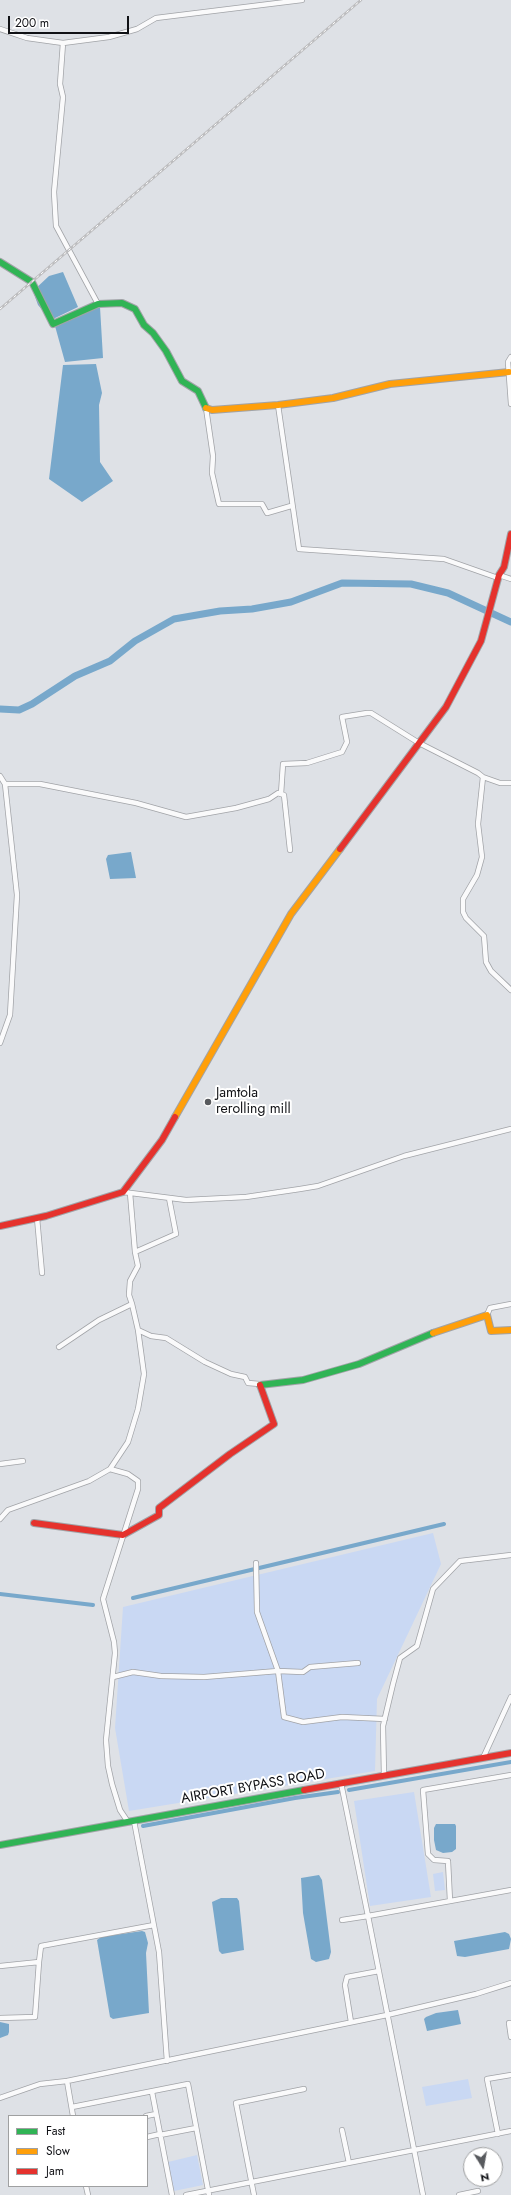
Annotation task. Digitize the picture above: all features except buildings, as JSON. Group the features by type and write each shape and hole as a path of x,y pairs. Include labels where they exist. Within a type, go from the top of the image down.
{"street":[{"path":"0,29 27,38 63,43 116,35 137,29 156,18 302,0"},
{"path":"63,43 60,84 63,97 54,192 56,226 98,304"},
{"path":"0,262 32,282 53,324 98,304 122,303 135,309 144,325 153,333 166,351 182,381 198,391 206,408 213,456 212,473 219,504 262,504 267,513 291,506"},
{"path":"511,357 508,362 511,404"},
{"path":"206,408 278,405 333,398 390,384 509,372"},
{"path":"278,405 291,506 299,549 444,559 511,579"},
{"path":"123,1192 162,1140 291,914 446,707 480,641 498,576 504,567 511,534"},
{"path":"290,850 284,795 281,794 283,764 307,763 342,752 347,742 342,719 345,716 371,713 419,744 470,768 482,777 500,783 511,783"},
{"path":"0,776 5,784 17,894 10,1015 0,1043"},
{"path":"482,777 478,824 482,857 478,875 462,904 466,918 484,936 486,962 491,971 511,990"},
{"path":"5,784 40,784 136,802 186,817 236,808 269,799 278,793 281,794"},
{"path":"0,1226 37,1218 123,1192 186,1200 246,1198 318,1186 404,1156 511,1128"},
{"path":"0,1519 8,1510 89,1481 110,1469 128,1442 138,1409 144,1374 138,1330 132,1304 128,1295 130,1281 138,1266 135,1252 130,1193"},
{"path":"135,1252 176,1234 169,1198"},
{"path":"37,1218 42,1273"},
{"path":"59,1348 99,1320 132,1304"},
{"path":"511,1304 490,1308 487,1315 491,1331 498,1332 511,1330"},
{"path":"138,1330 151,1336 166,1338 205,1362 231,1374 245,1377 248,1383 260,1384 303,1380 359,1364 423,1336 487,1315"},
{"path":"34,1523 123,1535 159,1515 159,1508 219,1464 230,1454 274,1424 260,1384"},
{"path":"0,1464 23,1461"},
{"path":"110,1469 128,1474 138,1481 138,1489 103,1600 114,1642 115,1669 106,1740 108,1759 112,1784 120,1810 128,1822"},
{"path":"384,1776 383,1726 400,1658 418,1646 433,1588 460,1561 511,1555"},
{"path":"256,1563 258,1612 278,1672 284,1717 303,1722 342,1717 385,1719"},
{"path":"113,1677 132,1672 161,1676 204,1677 278,1672 303,1672 310,1667 358,1664"},
{"path":"483,1758 511,1696"},
{"name":"AIRPORT BYPASS ROAD","path":"0,1845 511,1753"},
{"path":"450,1901 448,1861 434,1860 428,1854 423,1790 511,1775"},
{"path":"341,1784 423,2195"},
{"path":"134,1821 159,1952 167,2061"},
{"path":"342,1920 511,1890"},
{"path":"0,2018 34,2017 41,1946 154,1925"},
{"path":"0,1966 39,1962"},
{"path":"351,2022 345,1985 347,1977 379,1971"},
{"path":"0,2098 40,2084 67,2081 387,2015 476,1994 511,1983"},
{"path":"511,2023 509,2023 511,2037"},
{"path":"498,2134 487,2079 511,2075"},
{"path":"67,2081 73,2115"},
{"path":"72,2107 188,2084 208,2193"},
{"path":"254,2195 236,2103 304,2089"},
{"path":"152,2092 172,2195"},
{"path":"148,2116 156,2114"},
{"path":"148,2137 196,2128"},
{"path":"342,2130 349,2163"},
{"path":"186,2195 208,2193 252,2182 511,2131"},
{"path":"459,2195 478,2191"}],"shaded area":[{"path":"63,272 78,307 51,320 38,305 33,291 49,276"},
{"path":"100,307 103,358 65,362 55,326"},
{"path":"96,364 102,393 99,405 100,462 113,481 82,502 49,479 63,365"},
{"path":"131,852 136,878 110,879 106,859 108,855"},
{"path":"433,1533 441,1564 377,1699 375,1771 129,1811 115,1728 123,1607"},
{"path":"414,1792 431,1897 370,1906 354,1801"},
{"path":"436,1824 455,1824 456,1849 452,1852 443,1853 436,1850 434,1828"},
{"path":"443,1872 445,1890 435,1891 433,1874"},
{"path":"319,1875 322,1880 331,1952 329,1959 316,1962 311,1959 303,1913 301,1878"},
{"path":"221,1898 237,1898 239,1901 244,1950 222,1954 219,1951 212,1902"},
{"path":"142,1931 145,1932 148,1943 146,1953 149,2013 113,2019 110,2017 97,1940 101,1937"},
{"path":"505,1932 509,1934 511,1939 509,1949 465,1957 457,1956 454,1941"},
{"path":"458,2010 461,2024 427,2031 424,2019 426,2017 436,2013"},
{"path":"0,2022 9,2024 9,2032 8,2035 0,2038"},
{"path":"468,2079 472,2098 426,2106 422,2087"},
{"path":"197,2155 203,2185 174,2191 168,2162"}],"waterway":[{"path":"0,709 19,710 32,704 75,676 110,661 135,641 174,619 220,611 252,609 291,602 342,583 411,584 448,593 511,622"},
{"path":"133,1598 444,1524"},
{"path":"0,1594 93,1605"},
{"path":"349,1790 511,1762"},
{"path":"143,1826 295,1798 338,1792"}],"railway":[{"path":"0,309 361,0"}],"traffic: fast":[{"path":"0,262 32,282 53,324 98,304 122,303 135,309 144,325 153,333 166,351 182,381 198,391 206,408"},
{"path":"260,1385 303,1380 359,1364 433,1333"},
{"path":"0,1845 304,1790"}],"traffic: slow":[{"path":"206,408 212,410 278,405 333,398 390,384 509,372"},
{"path":"175,1117 291,914 340,849"},
{"path":"433,1333 487,1315 491,1331 511,1330"}],"traffic: jam":[{"path":"340,849 446,707 481,641 499,575 504,567 511,534"},
{"path":"0,1226 46,1216 123,1192 162,1140 175,1117"},
{"path":"34,1523 123,1535 159,1515 159,1508 230,1454 274,1424 260,1385"},
{"path":"304,1790 511,1753"}],"place":[{"name":"Jamtola rerolling mill","path":"208,1102"}]}
